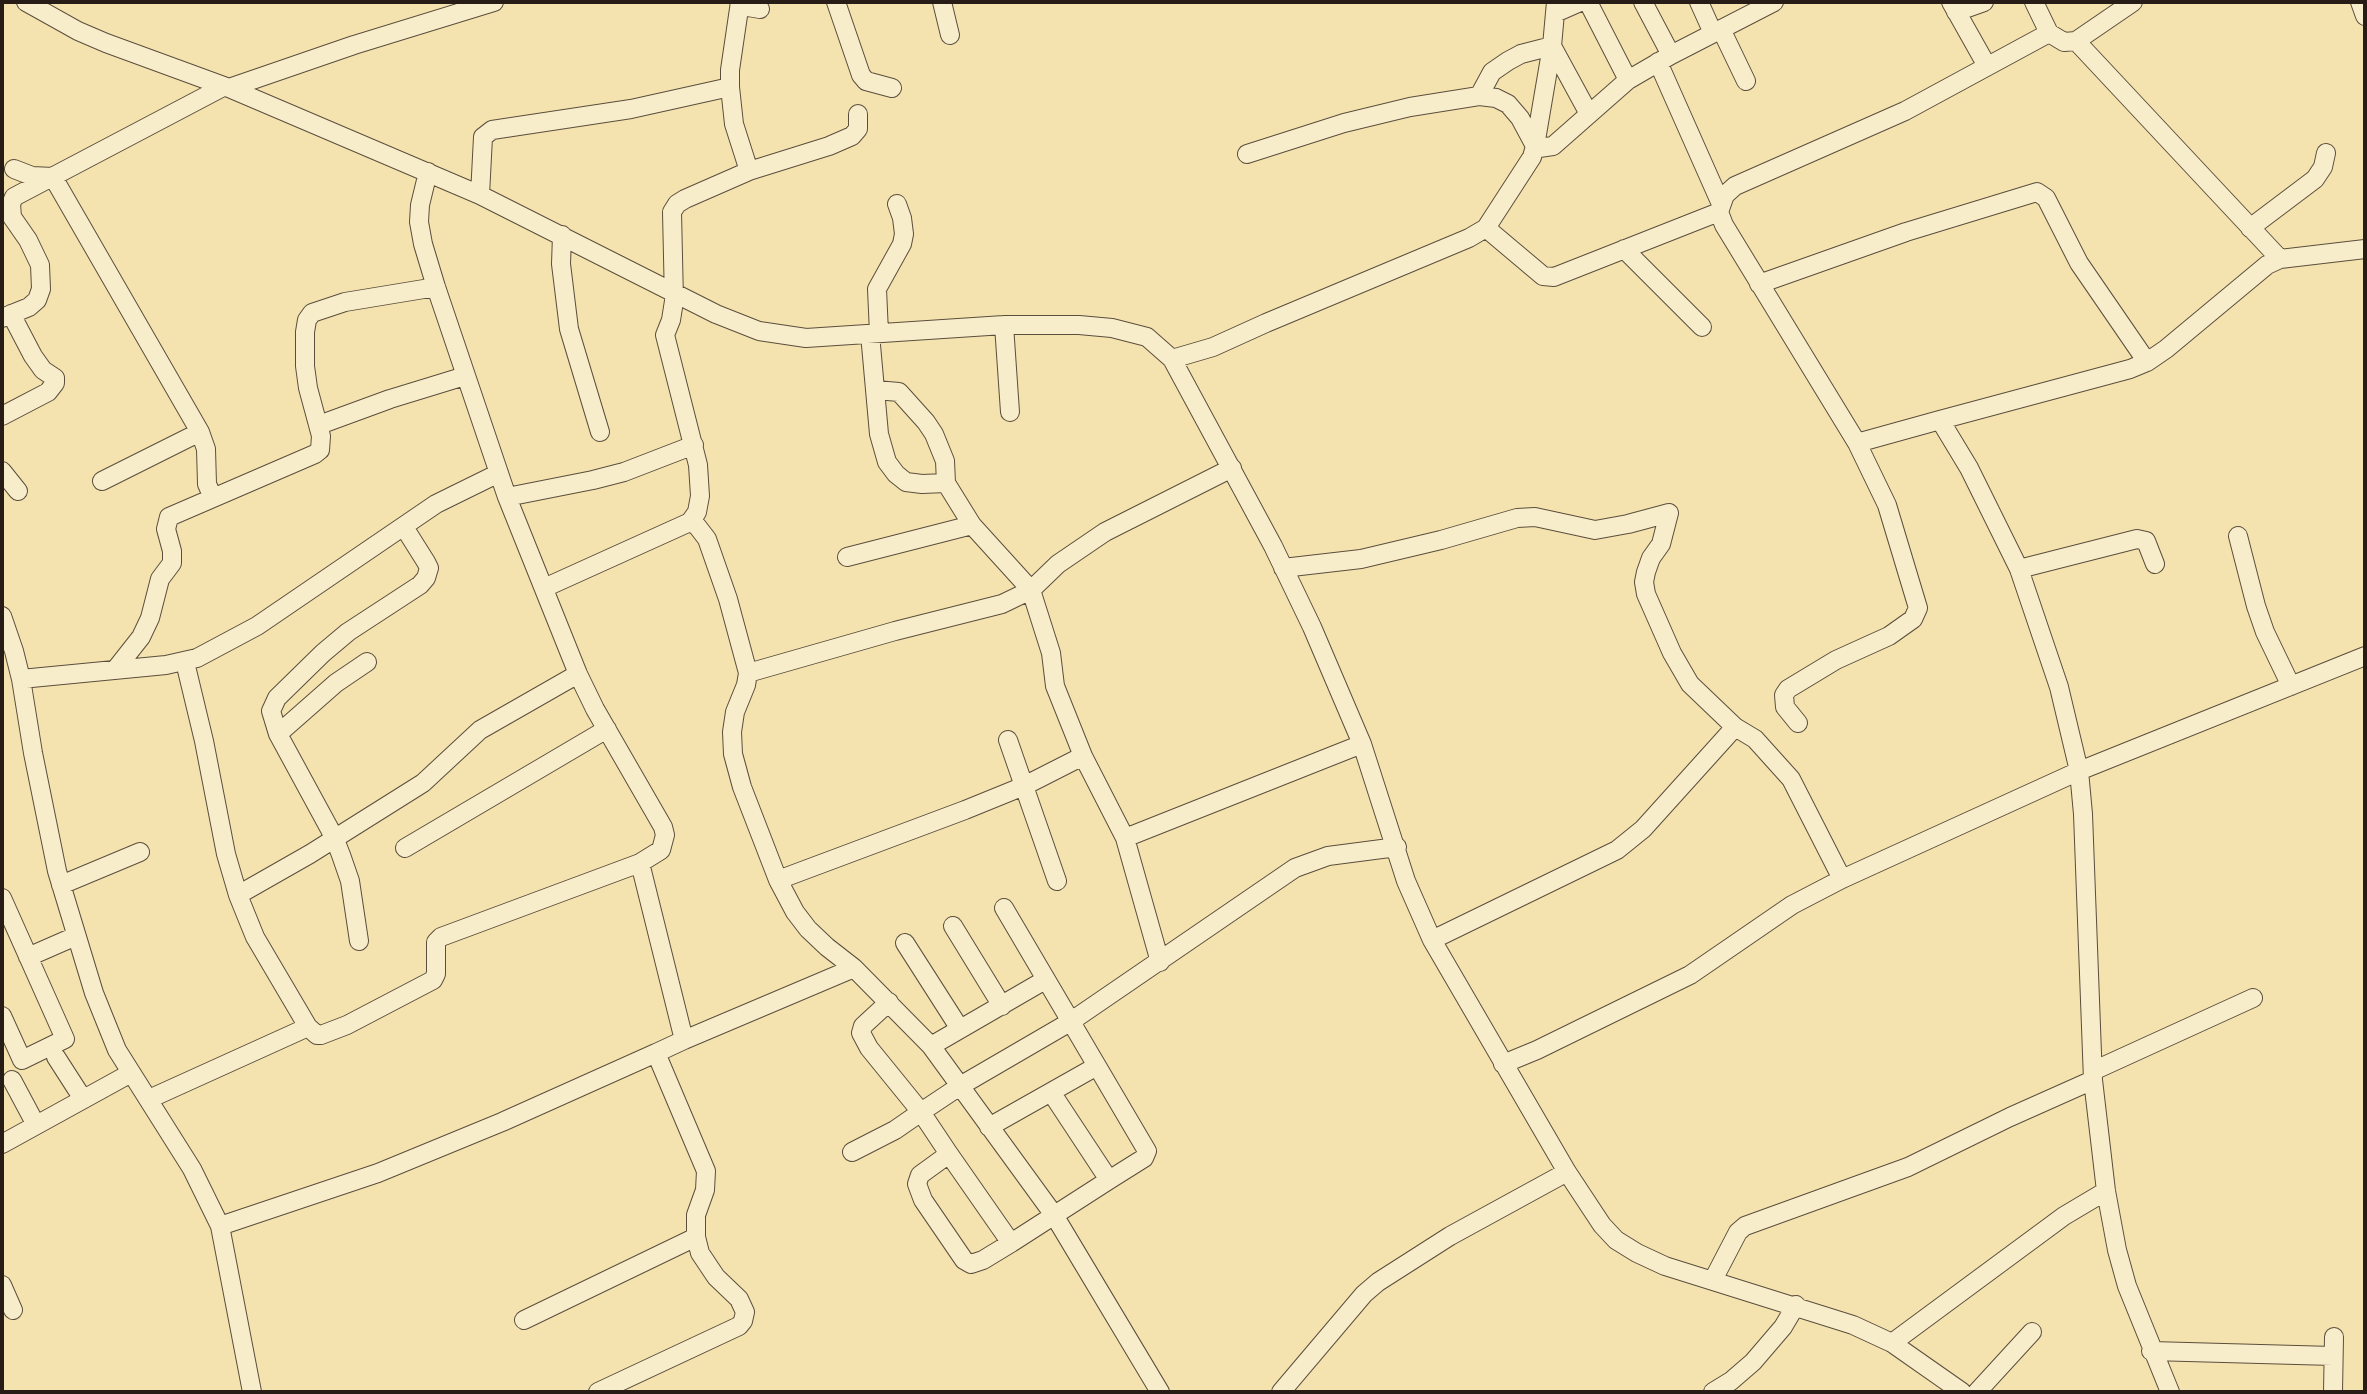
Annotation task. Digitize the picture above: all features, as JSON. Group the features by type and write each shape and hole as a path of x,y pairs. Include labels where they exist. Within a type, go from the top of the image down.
{"street":[{"path":"26,2 106,43 226,87 480,195 733,321 759,331 806,338 1004,325 1079,325 1131,332 1147,337 1172,359 1283,568 1342,694 1362,744 1415,904 1432,940 1567,1172 1602,1225 1616,1240 1665,1266 1796,1305 1853,1325 1892,1343 1962,1392"},
{"path":"2,416 48,392 55,383 55,378 43,370 6,316 29,307 37,300 42,278 35,253 12,217 11,204 14,197 226,87 495,2"},
{"path":"749,171 734,124 730,70 739,2 747,7 760,9"},
{"path":"836,2 861,75 866,81 892,88"},
{"path":"943,2 950,35"},
{"path":"1172,359 1213,347 1469,238 1486,228 1532,157 1552,46 1556,7 1580,2"},
{"path":"1588,2 1628,80"},
{"path":"1643,2 1724,225 1857,443 1886,505 1918,608 1913,619 1889,636 1836,660 1788,689 1784,695 1785,707 1798,723"},
{"path":"1699,2 1746,81"},
{"path":"1984,2 1953,7 1987,66"},
{"path":"2034,2 2049,33 2064,42 2077,41 2133,2"},
{"path":"2360,2 2365,16"},
{"path":"1247,153 1343,123 1410,107 1479,96 1496,97 1508,104 1539,149 1553,146 1628,80 1764,4"},
{"path":"1486,228 1547,277 1554,277 1720,208 1729,190 1735,186 1905,111 2049,33"},
{"path":"2077,41 2280,259"},
{"path":"1479,96 1492,72 1508,61 1521,54 1552,46"},
{"path":"1552,46 1589,114"},
{"path":"480,195 483,137 492,130 631,109 730,87"},
{"path":"544,588 690,522 697,512 700,496 694,445 665,335 673,309 671,225 674,207 685,199 749,171 852,136 858,129 858,114"},
{"path":"2250,228 2315,179 2323,167 2326,153"},
{"path":"14,169 32,176 53,177"},
{"path":"186,662 226,854 238,895 255,937 308,1027 317,1035 328,1034 433,980 436,974 436,942 441,937 640,863 661,850 665,835 663,827 578,674 507,496 465,376 436,287 419,222 428,172"},
{"path":"53,177 200,432 206,449 207,484 214,498"},
{"path":"1759,284 1906,232 2037,192 2046,198 2079,263 2147,362"},
{"path":"897,204 902,218 902,244 877,289 876,412 883,451 896,474 914,484 946,482"},
{"path":"562,235 561,264 569,329 600,432"},
{"path":"1625,249 1702,327"},
{"path":"1857,443 2130,369 2147,362 2166,349 2267,265 2280,259 2365,249"},
{"path":"115,670 141,637 150,618 160,579 172,563 173,551 166,529 169,517 315,454 321,445 305,366 305,332 307,320 312,313 345,302 436,287"},
{"path":"1004,325 1010,412"},
{"path":"318,425 390,398 465,376"},
{"path":"876,390 900,392 926,422 934,433 945,461 946,482 972,525 1031,590 1051,653 1055,686 1083,756 1125,838 1160,962"},
{"path":"1940,420 1969,468 2018,569 2059,687 2079,771 2093,1076 2106,1191 2127,1286 2151,1351 2170,1392"},
{"path":"102,481 200,432"},
{"path":"507,496 613,475 694,445"},
{"path":"748,673 1002,604 1031,590 1058,564 1105,532 1232,468"},
{"path":"2,471 18,491"},
{"path":"21,679 186,662 213,651 257,626 436,504 499,473"},
{"path":"1283,568 1361,559 1517,518 1535,517 1595,530 1668,513 1661,544 1651,558 1644,582 1646,594 1672,653 1690,684 1735,727 1755,739 1791,779 1842,879"},
{"path":"690,522 697,526 707,539 728,599 748,673 735,712 733,754 742,787 778,880 795,912 808,929 854,968 931,1046 1054,1215 1160,1392"},
{"path":"846,557 972,525"},
{"path":"359,941 350,881 334,837 278,734 271,711 277,698 348,632 426,578 429,568 404,527"},
{"path":"2238,536 2265,632 2291,686"},
{"path":"2018,569 2141,538 2146,541 2155,564"},
{"path":"2,616 21,679 33,754 61,886 76,936 107,1028 131,1073 192,1169 220,1226 252,1392"},
{"path":"1503,1064 1690,975 1791,905 1842,879 2079,771 2365,656"},
{"path":"278,734 336,683 367,662"},
{"path":"238,895 310,854 423,783 480,730 578,674"},
{"path":"1432,940 1617,850 1643,829 1735,727"},
{"path":"405,848 607,729"},
{"path":"1008,740 1057,881"},
{"path":"1125,838 1362,744"},
{"path":"778,880 1024,786 1083,756"},
{"path":"852,1152 895,1130 960,1086 1070,1022 1295,868 1328,856 1396,847"},
{"path":"61,886 141,852"},
{"path":"640,863 684,1040"},
{"path":"2,898 65,1039 22,1060 2,1016"},
{"path":"949,1154 920,1175 917,1184 923,1200 964,1259 971,1264 1011,1243 1144,1157 1147,1151 1004,908"},
{"path":"953,926 1002,1006"},
{"path":"28,957 76,936"},
{"path":"905,943 960,1029"},
{"path":"220,1226 378,1173 502,1122 684,1040 854,968"},
{"path":"931,1046 1045,980"},
{"path":"1713,1280 1738,1232 1745,1226 1908,1167 2253,998"},
{"path":"889,1002 863,1026 861,1033 869,1048 921,1112 1011,1243"},
{"path":"149,1099 308,1027"},
{"path":"598,1392 739,1326 745,1312 739,1299 712,1272 701,1253 696,1237 696,1215 705,1190 706,1171 656,1053"},
{"path":"56,1057 83,1099"},
{"path":"989,1128 1097,1066"},
{"path":"2,1144 131,1073"},
{"path":"12,1080 36,1125"},
{"path":"1051,1092 1109,1180"},
{"path":"1281,1392 1364,1294 1378,1282 1450,1236 1567,1172"},
{"path":"1892,1343 2064,1216 2106,1191"},
{"path":"524,1320 696,1237"},
{"path":"2,1285 13,1310"},
{"path":"1713,1392 1753,1362 1783,1327 1796,1305"},
{"path":"1978,1392 2032,1332"},
{"path":"2333,1392 2334,1337"},
{"path":"2151,1351 2333,1356"}]}
